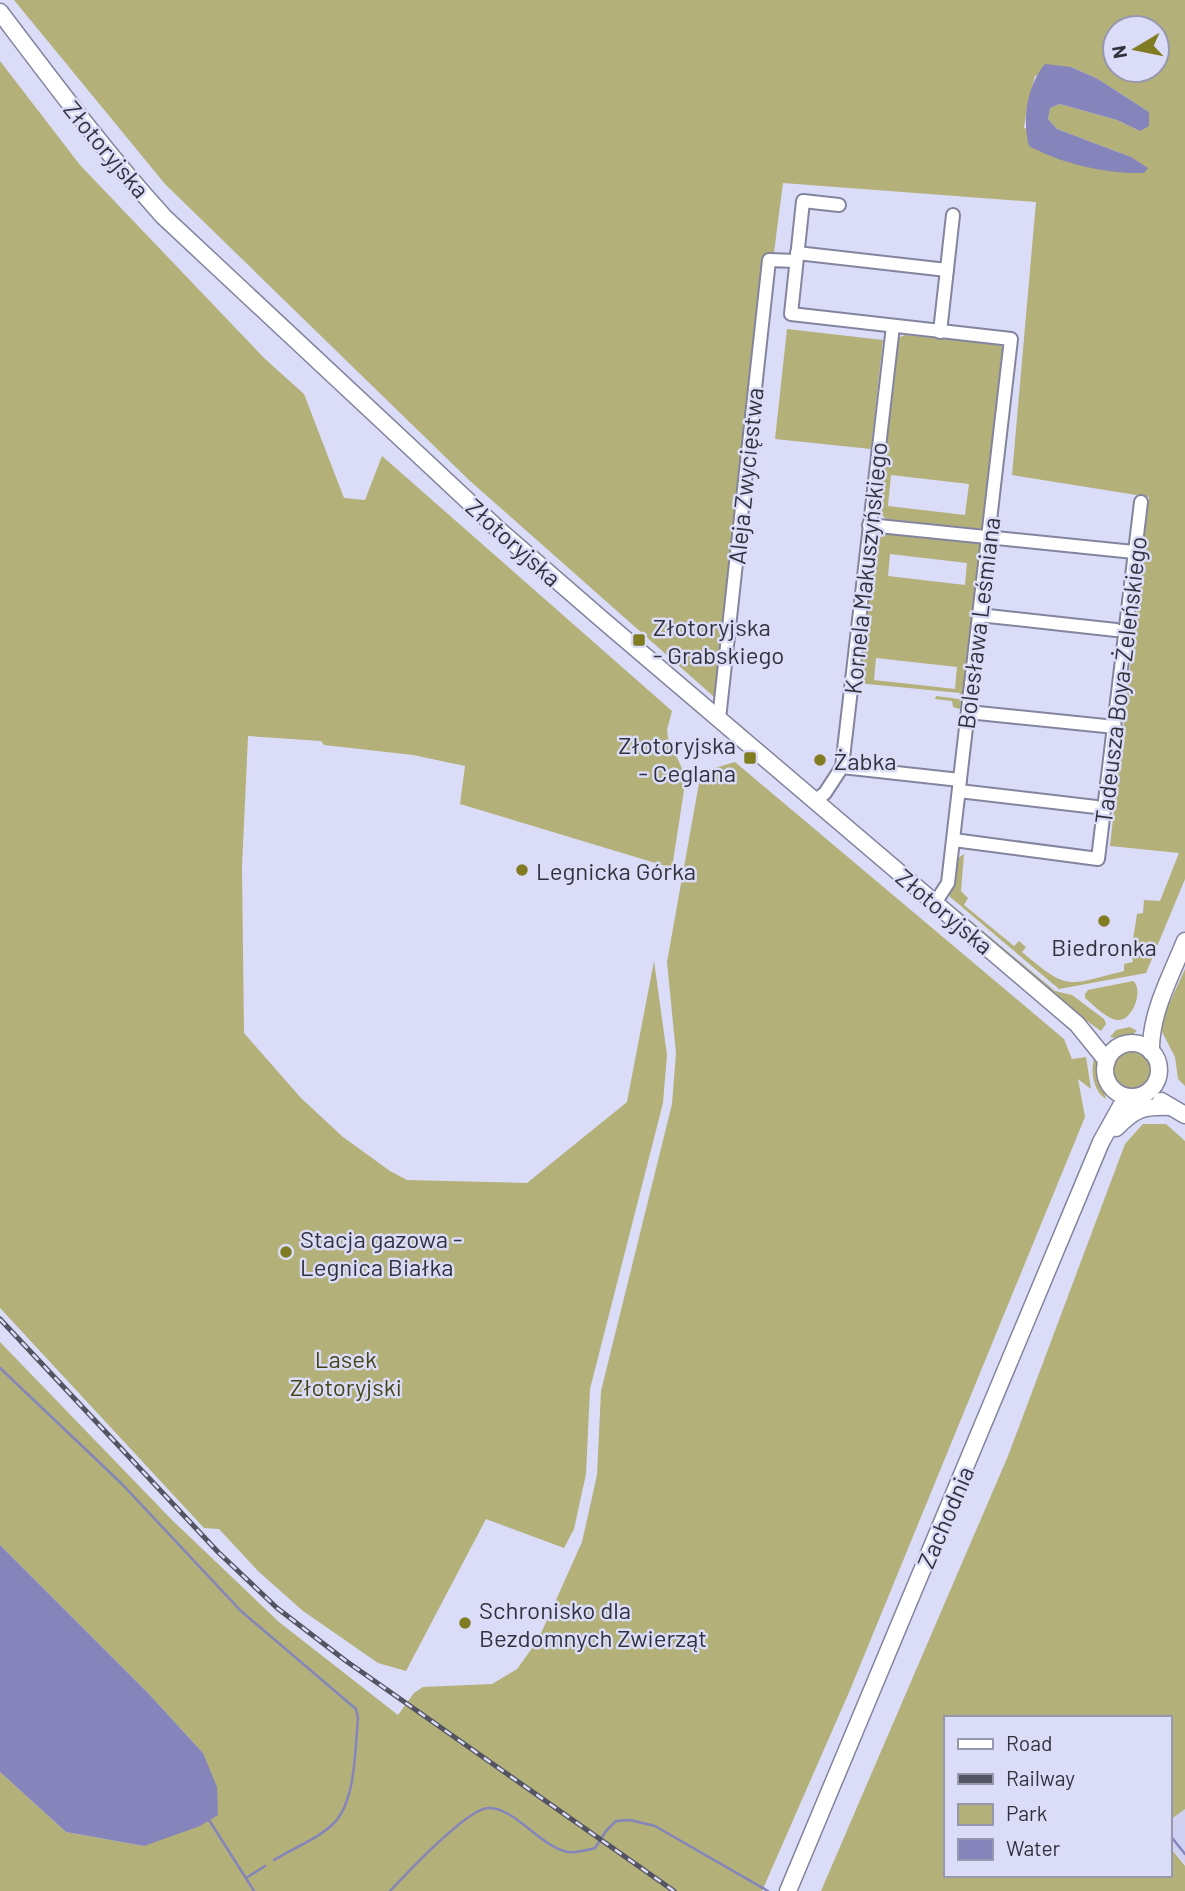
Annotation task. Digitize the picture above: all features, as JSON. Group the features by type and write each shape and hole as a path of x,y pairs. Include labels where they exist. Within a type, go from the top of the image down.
{"street":[{"name":"Złotoryjska","path":"0,12 94,136 164,217 499,530 1077,1024 1107,1060"},
{"path":"839,205 803,201 791,314 940,332 953,215"},
{"name":"Aleja Zwycięstwa","path":"719,719 769,260 796,257"},
{"path":"796,257 947,270"},
{"name":"Kornela Makuszyńskiego","path":"815,801 825,793 842,767 893,326"},
{"name":"Bolesława Leśmiana","path":"936,903 948,883 954,840 1011,340 940,332"},
{"name":"Tadeusza Boya-Żeleńskiego","path":"954,840 1098,859 1141,502"},
{"path":"869,525 1134,552"},
{"path":"979,615 1116,629"},
{"path":"968,712 1115,727"},
{"path":"842,767 1096,807"},
{"path":"1151,1052 1158,1007 1185,941"},
{"path":"1158,1007 1125,1045 1107,1060 1105,1076 1111,1087 1121,1094 1157,1098 1180,1112"},
{"name":"Złotoryjska","path":"1077,1024 1125,1045"},
{"path":"1125,1045 1143,1046 1151,1052 1158,1066 1157,1079 1150,1089 1136,1095"},
{"path":"1157,1079 1180,1112"},
{"name":"Zachodnia","path":"1101,1142 1112,1104 1111,1087"},
{"name":"Zachodnia","path":"791,1884 1101,1142 1121,1106 1136,1095"},
{"path":"1101,1142 1138,1110 1149,1107 1180,1112"}],"shaded area":[{"path":"1185,1809 1185,1864 1171,1847 1171,1820"}],"green space":[{"path":"14,0 1185,0 1185,879 1146,973 1059,989 949,896 955,884 957,859 964,854 961,891 968,898 964,905 1014,946 1019,941 1026,947 1022,952 1050,974 1069,982 1091,980 1124,971 1124,964 1133,962 1131,952 1137,914 1143,913 1144,900 1160,901 1179,853 1110,846 1149,497 1012,475 1036,202 783,183 748,453 721,703 469,480 165,184","holes":["1101,14 1171,14 1171,84 1106,84 1149,112 1140,131 1117,120 1060,104 1050,108 1048,119 1057,129 1131,157 1024,128 1035,76 1071,67 1101,81"]},
{"name":"Lasek Złotoryjski","path":"0,61 80,165 264,358 304,394 344,498 365,500 382,456 672,711 667,730 668,738 686,777 672,868 460,804 465,766 413,755 324,745 321,741 248,736 242,867 244,1033 301,1098 343,1137 390,1171 407,1180 527,1183 627,1102 654,961 667,1055 663,1103 590,1389 586,1474 574,1529 564,1548 486,1519 406,1671 378,1663 303,1611 258,1571 219,1529 204,1528 0,1308"},
{"path":"787,329 883,340 871,449 775,439"},
{"path":"905,335 1001,345 1003,350 983,529 886,519 879,512 898,338","holes":["891,475 969,484 965,515 888,506"]},
{"path":"883,528 977,538 982,549 963,706 959,709 953,707 952,701 935,699 936,696 959,699 960,693 857,683 872,547","holes":["890,554 967,563 965,585 888,576","876,658 957,667 955,689 874,680"]},
{"path":"735,762 1064,1039 1072,1059 1086,1057 1091,1089 1078,1079 1085,1117 850,1690 762,1891 0,1891 0,1772 66,1832 144,1846 203,1753 148,1693 0,1545 0,1342 172,1520 279,1622 398,1715 414,1693 423,1687 492,1684 517,1669 538,1640 582,1542 597,1475 601,1391 672,1104 676,1053 667,962 701,772"},
{"path":"948,902 1055,991 1072,995 1104,1019 1106,1024 1101,1031 1062,1003 950,907"},
{"path":"1185,969 1185,1086 1178,1079 1175,1057 1159,1026"},
{"path":"1133,981 1137,997 1132,1010 1123,1019 1110,1018 1085,998 1088,990"},
{"path":"1130,1027 1137,1031 1124,1038 1110,1037 1116,1030"},
{"path":"1097,1052 1106,1099 1098,1090 1093,1077"},
{"path":"1132,1052 1145,1057 1150,1070 1145,1083 1132,1088 1119,1083 1114,1070 1119,1057"},
{"path":"1143,1124 1166,1124 1185,1141 1185,1809 1171,1820 1171,1716 944,1716 944,1877 1171,1877 1171,1848 1185,1866 1185,1891 821,1891 1008,1456 1125,1144"}],"water":[{"path":"1045,64 1071,67 1098,79 1101,84 1106,84 1149,112 1149,126 1140,131 1117,120 1060,104 1050,108 1048,119 1057,129 1131,157 1148,168 1144,173 1085,167 1029,146 1026,114 1030,92"},
{"path":"0,1545 148,1693 203,1753 217,1787 218,1815 200,1826 144,1846 66,1832 0,1772"}],"waterway":[{"path":"0,1368 122,1484 241,1611 356,1709 358,1718 353,1774 347,1802 334,1823 321,1834 274,1860"},
{"path":"390,1891 452,1830 478,1811 488,1808 507,1813 548,1843 568,1852 595,1848 616,1821 630,1820 655,1826 768,1891"},
{"path":"209,1820 254,1891"},
{"path":"1171,1836 1185,1854"},
{"path":"246,1878 265,1866"}],"railway":[{"path":"0,1319 218,1552 277,1608 346,1661 674,1891"}],"place":[{"name":"Złotoryjska - Grabskiego","path":"639,640"},
{"name":"Złotoryjska - Ceglana","path":"750,758"},
{"name":"Żabka","path":"820,760"},
{"name":"Legnicka Górka","path":"522,870"},
{"name":"Biedronka","path":"1104,921"},
{"name":"Stacja gazowa - Legnica Białka","path":"286,1252"},
{"name":"Schronisko dla Bezdomnych Zwierząt","path":"465,1623"}]}
